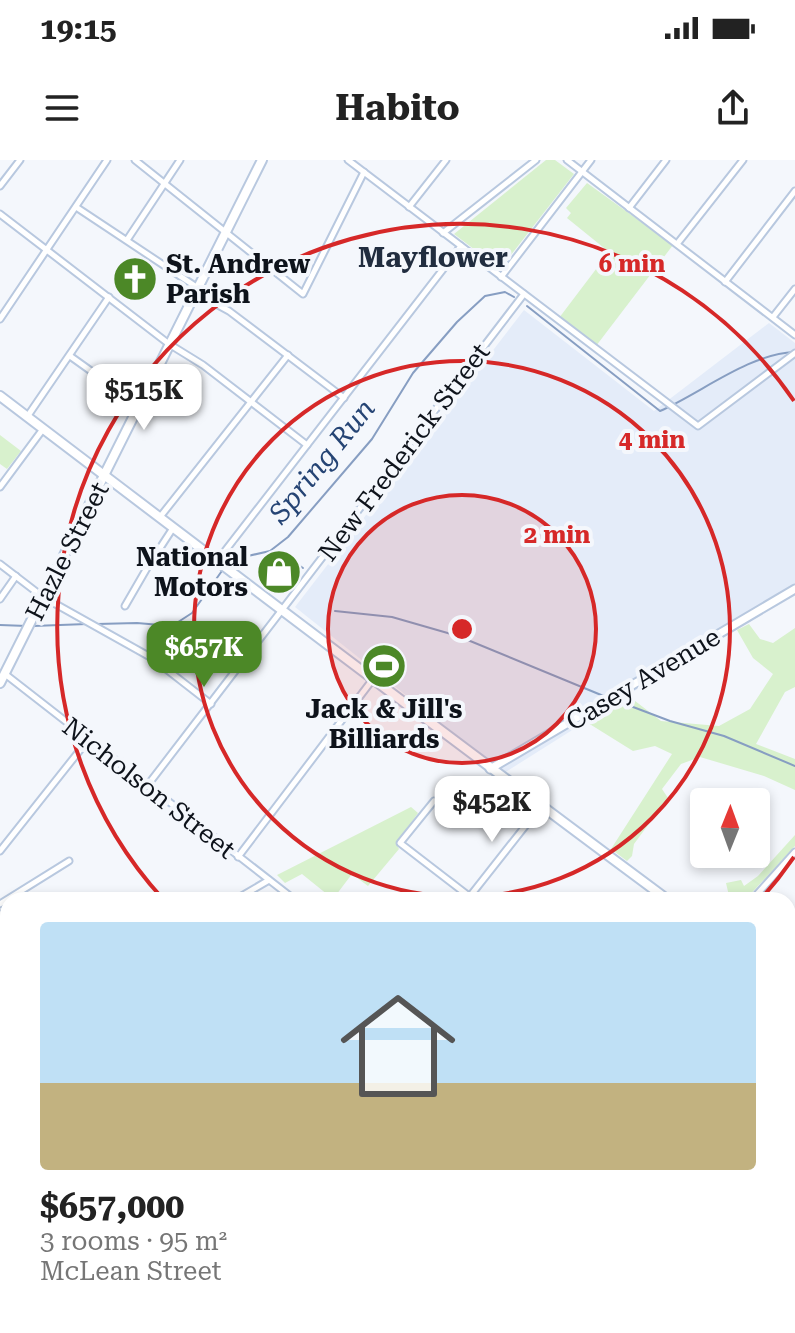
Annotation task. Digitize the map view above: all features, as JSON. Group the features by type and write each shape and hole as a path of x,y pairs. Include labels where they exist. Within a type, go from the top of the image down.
{"main road":[{"name":"Hazle Street","path":"0,683 262,160"},
{"path":"0,396 284,609 490,769 657,892"}],"street":[{"path":"0,186 20,160"},
{"path":"0,319 107,160"},
{"path":"135,160 303,294 364,172"},
{"path":"127,240 180,160"},
{"path":"348,160 698,426 795,353"},
{"path":"409,207 446,160"},
{"path":"443,233 536,160"},
{"path":"567,160 795,335"},
{"path":"501,277 591,160"},
{"path":"629,208 666,160"},
{"path":"677,244 743,160"},
{"path":"725,282 795,191"},
{"path":"76,207 229,311 344,398"},
{"path":"0,214 307,445"},
{"path":"223,564 307,445 461,246"},
{"path":"773,317 795,289"},
{"name":"New Frederick Street","path":"147,786 524,294"},
{"path":"27,417 109,297"},
{"path":"0,304 6,309"},
{"path":"160,517 288,355"},
{"path":"70,356 98,376 144,396"},
{"path":"0,487 43,429"},
{"path":"125,606 174,527"},
{"path":"0,564 43,597 152,658 211,704"},
{"path":"0,599 16,576"},
{"name":"Casey Avenue","path":"490,769 795,589"},
{"name":"Nicholson Street","path":"5,674 285,892"},
{"path":"238,857 374,678"},
{"path":"0,851 88,740"},
{"path":"434,801 400,843 461,892"},
{"path":"475,892 541,806"},
{"path":"759,892 795,852"},
{"path":"19,892 69,861"},
{"path":"249,892 269,880"}],"shaded area":[{"path":"524,310 654,411 769,323 795,343 795,595 752,617 504,773 295,607"}],"green space":[{"path":"546,160 555,160 574,174 500,269 454,234"},
{"path":"587,183 673,245 596,346 559,318 609,252 567,218 571,213 566,208"},
{"path":"0,435 21,451 7,469 0,464"},
{"path":"749,624 760,639 773,643 795,628 795,687 785,692 756,744 795,759 795,790 764,776 700,757 681,764 662,789 668,798 634,844 632,856 627,861 611,849 672,754 655,746 633,751 588,723 630,697 661,721 719,726 750,709 773,674 753,658 737,630"},
{"path":"411,807 418,813 396,844 399,849 368,886 352,874 338,892 324,892 302,874 285,883 277,875"},
{"path":"795,835 795,846 752,892 728,892 726,883 741,880 744,886 765,868 770,868 770,863"}],"waterway":[{"name":"Spring Run","path":"228,563 270,551 288,537 372,439 413,373 457,322 485,296 505,292 514,297"},
{"name":"Spring Run","path":"527,306 660,411 743,367 777,354 794,352"},
{"path":"271,551 303,568"},
{"name":"Spring Run","path":"97,624 172,626 192,613 224,568"},
{"path":"335,611 392,617 458,636 606,697"},
{"name":"Spring Run","path":"33,626 87,624"},
{"name":"Spring Run","path":"0,625 27,626"},
{"path":"612,699 670,721 724,736 795,766"}],"place":[{"name":"St. Andrew Parish","path":"135,279"},
{"name":"National Motors","path":"279,572"},
{"name":"Jack & Jill's Billiards","path":"384,666"}],"district":[{"name":"Mayflower","path":"433,257"}]}
